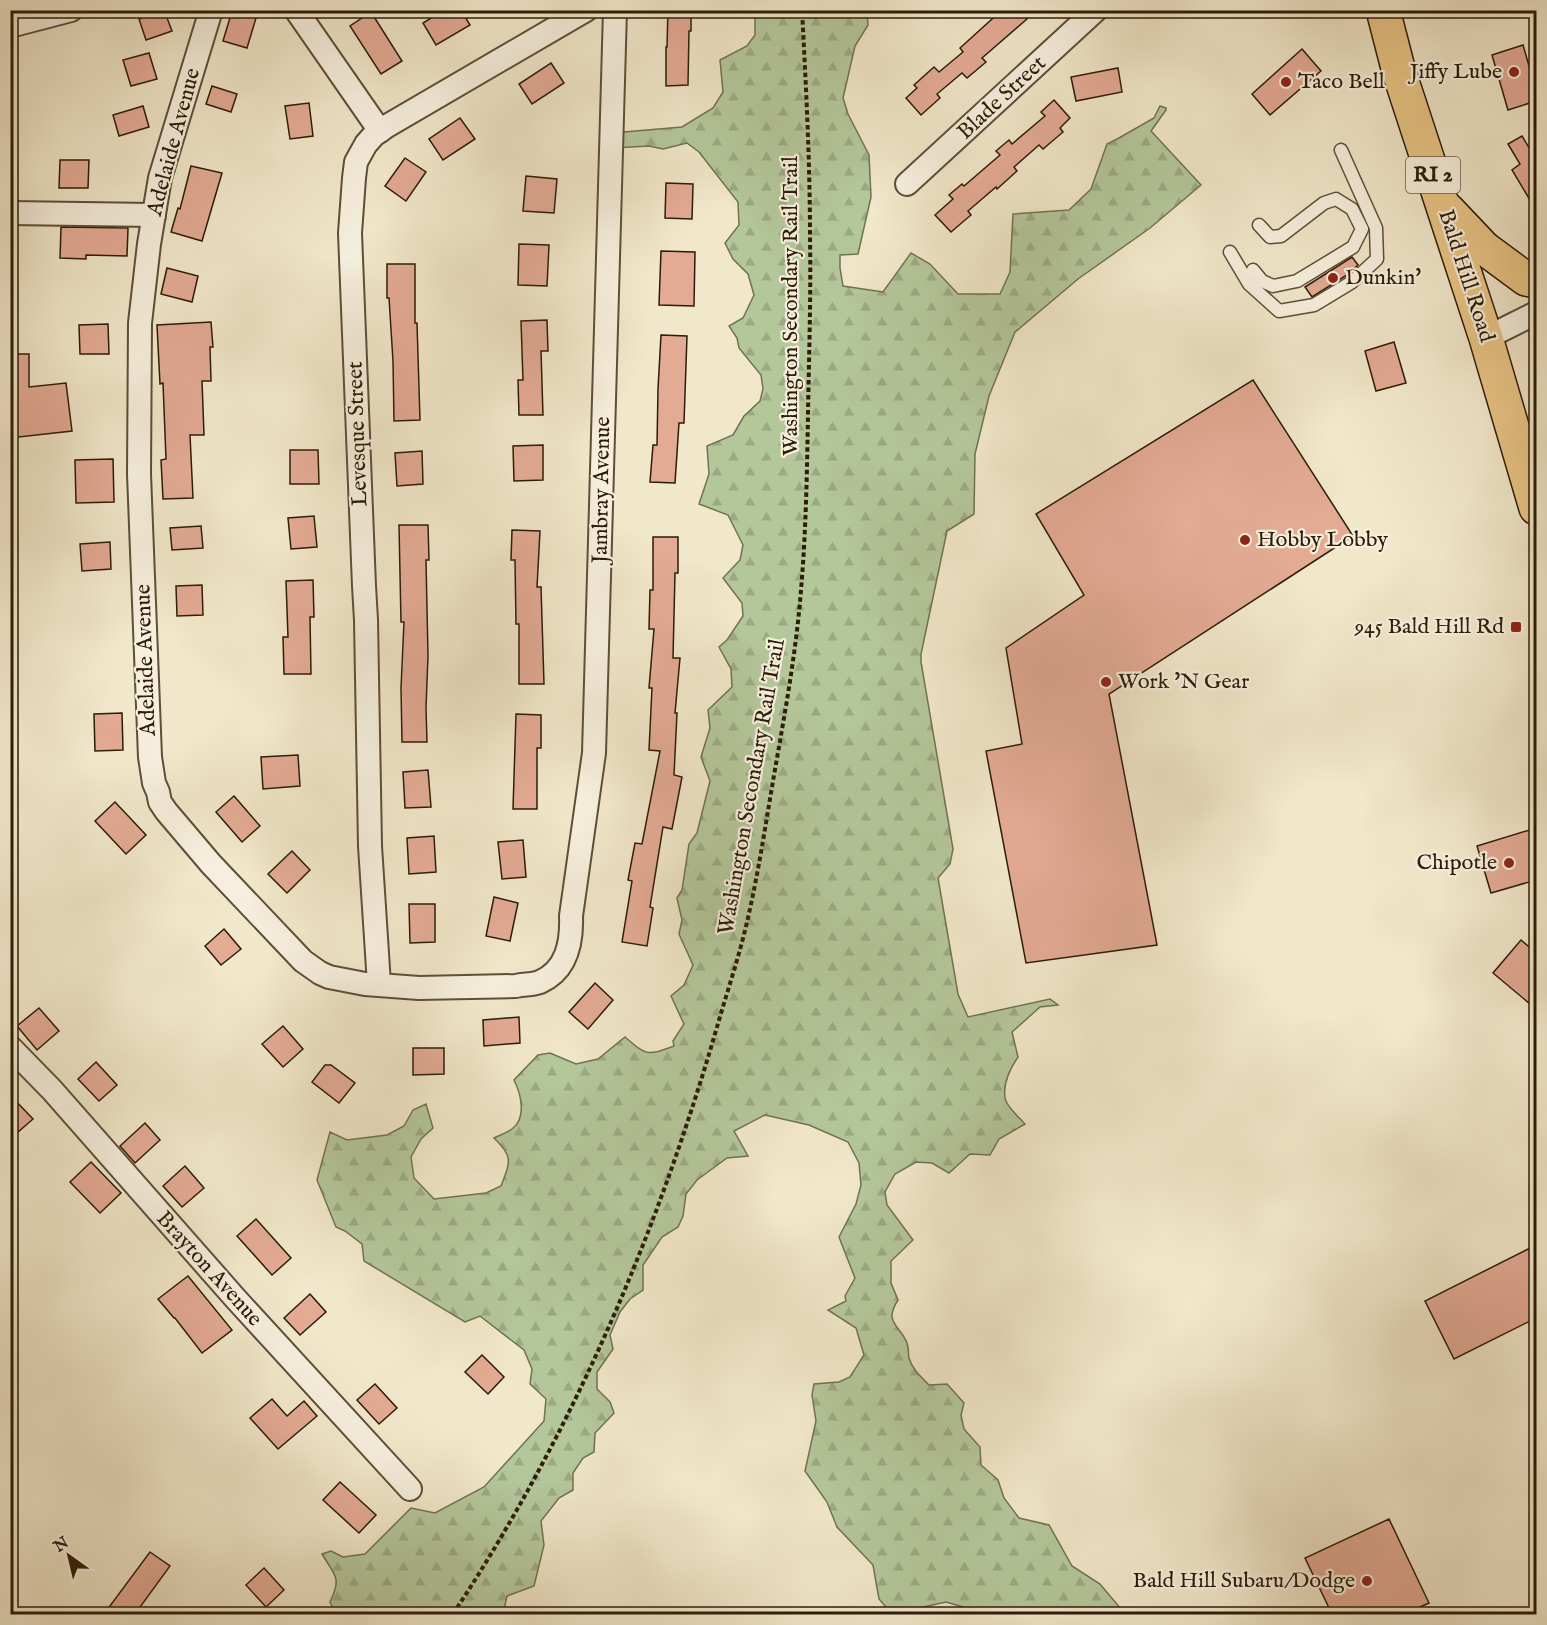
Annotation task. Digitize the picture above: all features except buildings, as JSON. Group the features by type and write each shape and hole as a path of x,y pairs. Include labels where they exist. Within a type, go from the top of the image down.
{"main road":[{"name":"Bald Hill Road","path":"1383,10 1399,72 1486,338 1536,508"},
{"path":"1442,205 1484,248 1526,279 1536,281"}],"street":[{"path":"10,26 71,10"},
{"name":"Adelaide Avenue","path":"211,10 160,178 140,323 139,474 150,757 160,802 211,864 303,962 329,977 365,984 419,988 516,986 538,983 552,974 560,965"},
{"path":"296,10 380,131"},
{"name":"Levesque Street","path":"379,984 370,846 366,620 350,233 356,162 366,144 380,131 586,10"},
{"name":"Jambray Avenue","path":"560,965 569,950 571,939 571,916 594,753 615,10"},
{"name":"Blade Street","path":"908,184 1096,10"},
{"path":"10,213 154,215"},
{"path":"1486,338 1536,313"},
{"name":"Brayton Avenue","path":"10,1047 52,1090 235,1298 410,1489"}],"lane":[{"path":"1230,252 1249,284 1279,311 1314,305 1352,282 1377,259 1376,228 1341,150"},
{"path":"1253,270 1262,281 1273,286 1297,281 1353,247 1362,229 1352,209 1336,199 1324,203 1281,236 1269,237 1259,225"}],"path":[{"name":"Washington Secondary Rail Trail","path":"453,1614 506,1529 556,1438 588,1374 639,1258 682,1141 746,926 759,866 797,634 802,588 807,464 810,242 809,157 802,10"}],"green space":[{"path":"752,11 867,11 868,25 855,46 843,98 848,114 869,155 871,197 858,254 840,255 843,286 883,292 911,253 930,264 958,294 1000,294 1010,272 1013,214 1069,210 1091,189 1107,144 1154,118 1160,106 1166,110 1151,131 1201,185 1150,228 1078,279 1015,332 989,396 975,454 974,514 947,531 921,654 953,849 950,864 938,878 958,994 968,1017 1050,999 1058,1005 1040,1007 1012,1032 1018,1057 1007,1078 1005,1095 1009,1107 1025,1124 999,1139 990,1155 970,1154 949,1173 932,1163 916,1162 895,1174 885,1192 887,1205 913,1240 891,1261 891,1283 898,1300 892,1319 907,1343 912,1366 929,1385 947,1384 964,1403 961,1415 964,1429 980,1447 981,1465 998,1480 1004,1498 1019,1518 1049,1525 1072,1566 1100,1584 1128,1614 968,1614 963,1607 946,1602 914,1609 907,1614 892,1614 879,1599 873,1565 837,1527 827,1502 805,1471 816,1421 812,1395 814,1384 839,1382 850,1377 864,1355 856,1328 828,1310 846,1301 845,1296 855,1278 839,1237 856,1204 861,1185 859,1163 848,1142 809,1125 765,1115 734,1131 748,1156 727,1158 697,1180 686,1194 683,1216 678,1227 662,1237 643,1265 643,1290 630,1299 620,1312 610,1335 613,1349 597,1372 597,1389 610,1402 614,1413 595,1433 594,1452 583,1458 573,1473 573,1490 559,1498 541,1521 544,1545 534,1586 507,1596 503,1614 336,1614 330,1602 336,1587 335,1577 322,1554 331,1551 343,1557 365,1554 411,1508 435,1513 484,1487 544,1421 546,1399 530,1384 532,1369 524,1350 480,1316 465,1322 364,1261 362,1244 336,1227 317,1180 330,1132 347,1140 387,1135 404,1126 413,1110 426,1104 433,1128 421,1139 411,1157 414,1178 434,1199 486,1193 501,1186 508,1165 505,1150 494,1138 512,1129 520,1119 519,1092 514,1080 538,1055 550,1053 576,1064 598,1059 625,1037 643,1051 652,1053 674,1046 673,1041 684,1024 671,996 684,985 693,965 679,934 682,920 677,898 682,890 689,844 697,833 710,781 701,757 710,728 708,710 732,687 731,669 719,647 727,640 743,616 742,603 723,578 740,560 743,545 728,515 699,504 709,474 707,446 733,435 744,416 760,401 763,389 761,375 739,348 737,338 729,326 743,318 754,295 748,274 733,259 725,243 739,225 738,202 699,152 687,143 663,149 649,146 613,148 613,133 682,127 713,108 723,92 720,60 747,46 755,35 755,16"}],"place":[{"name":"Jiffy Lube","path":"1514,72"},
{"name":"Taco Bell","path":"1286,82"},
{"name":"Dunkin'","path":"1333,278"},
{"name":"Hobby Lobby","path":"1245,540"},
{"name":"945 Bald Hill Rd","path":"1516,627"},
{"name":"Work 'N Gear","path":"1106,682"},
{"name":"Chipotle","path":"1509,863"},
{"name":"Bald Hill Subaru/Dodge","path":"1367,1581"}]}
